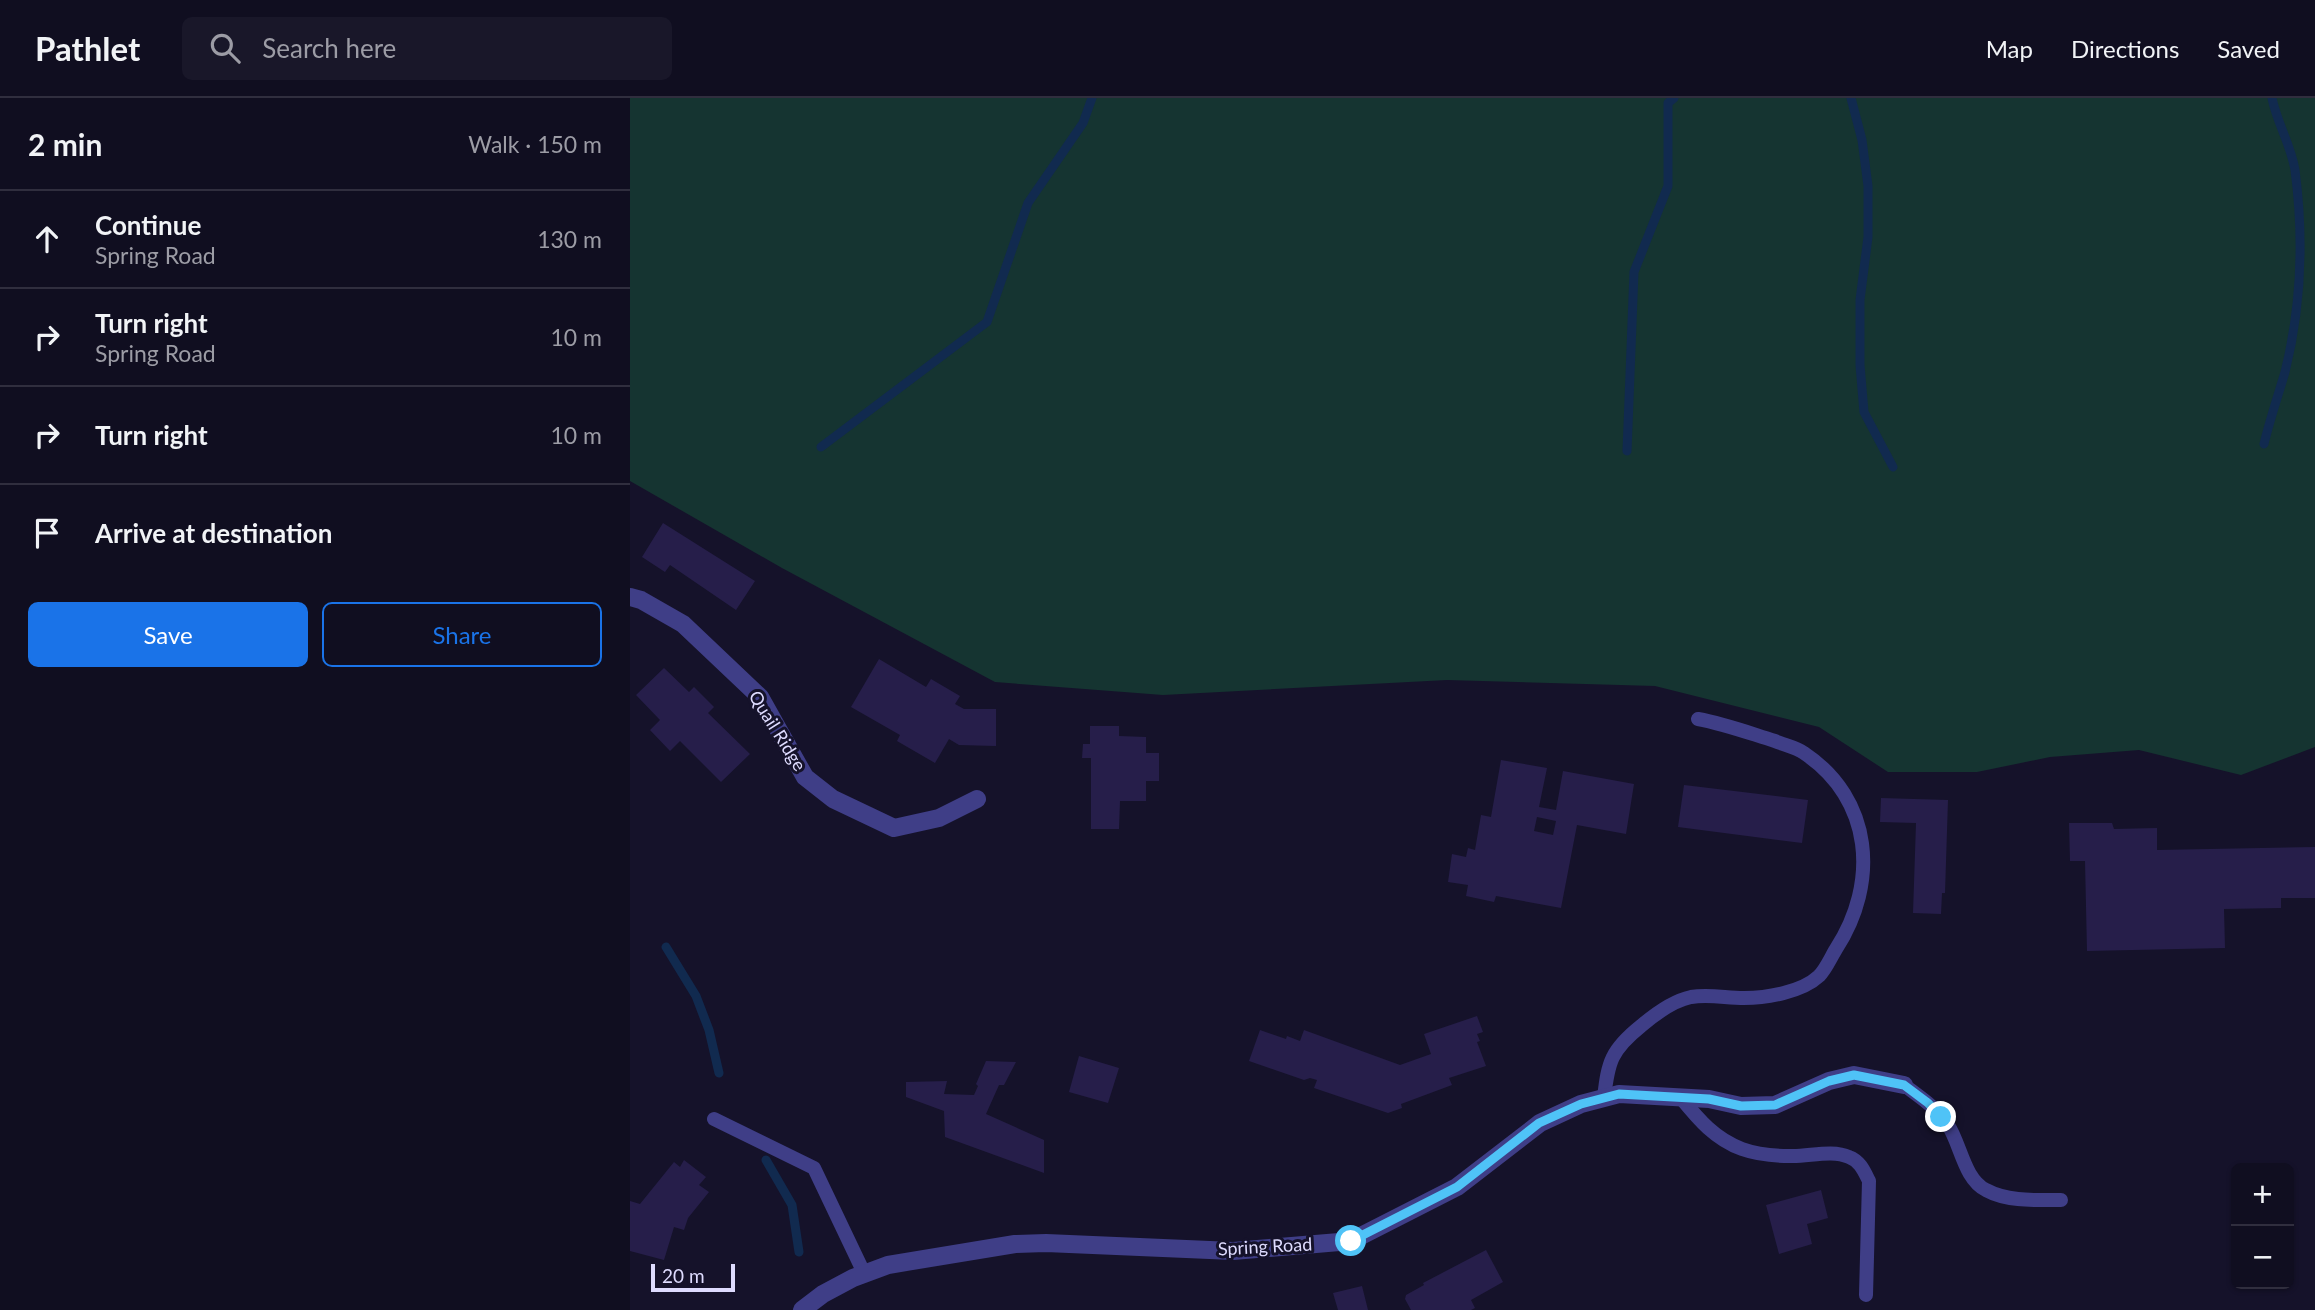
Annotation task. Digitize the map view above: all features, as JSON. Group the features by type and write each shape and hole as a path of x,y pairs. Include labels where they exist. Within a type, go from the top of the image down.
{"street":[{"name":"Quail Ridge","path":"630,597 641,600 683,624 760,697 805,777 833,799 894,828 939,818 977,799"},
{"name":"Spring Road","path":"802,1310 822,1294 864,1273 888,1265 1015,1244 1233,1251 1351,1241 1457,1187 1539,1123 1581,1104 1619,1094 1709,1099 1741,1106 1775,1105 1829,1081 1854,1075 1904,1085"}],"lane":[{"path":"1604,1098 1608,1065 1626,1038 1669,1005 1690,997 1767,996 1800,988 1819,976 1842,941 1863,883 1863,842 1854,813 1844,791 1822,767 1802,751 1727,725 1699,719"},
{"path":"1904,1085 1928,1103 1948,1124 1973,1180 1986,1190 2008,1198 2061,1200"},
{"path":"1681,1098 1706,1129 1723,1141 1744,1150 1790,1156 1849,1156 1862,1166 1869,1181 1864,1274 1866,1296"},
{"path":"714,1119 814,1168 864,1273"}],"green space":[{"path":"630,98 2315,98 2315,747 2241,775 2139,750 2050,757 1977,772 1888,772 1819,727 1655,686 1447,680 1163,695 995,682 782,568 630,481"}],"building":[{"path":"663,523 755,581 736,610 670,565 665,572 642,557"},
{"path":"879,659 926,687 931,679 960,696 955,704 964,709 996,709 996,746 959,745 949,739 935,763 897,741 900,735 851,707"},
{"path":"664,668 689,692 694,687 714,707 708,713 750,754 721,782 680,741 670,751 650,730 660,720 636,695"},
{"path":"1090,726 1119,726 1119,736 1146,737 1146,753 1159,753 1159,781 1146,781 1146,801 1120,801 1119,829 1091,829 1091,758 1082,758 1083,744 1090,744"},
{"path":"1501,760 1547,768 1539,807 1556,810 1563,771 1634,784 1626,834 1577,825 1561,908 1496,896 1494,902 1466,896 1468,885 1448,882 1452,854 1466,857 1468,848 1475,850 1481,815 1491,817","holes":["1537,817 1556,821 1553,835 1534,831"]},
{"path":"1684,785 1808,800 1802,843 1678,827"},
{"path":"1881,798 1948,800 1945,893 1942,893 1941,914 1913,913 1916,823 1880,822"},
{"path":"2069,823 2112,823 2114,829 2157,828 2157,850 2315,847 2315,898 2281,898 2281,908 2224,909 2225,948 2087,951 2085,861 2070,861"},
{"path":"1477,1016 1483,1032 1477,1034 1480,1041 1477,1042 1486,1066 1449,1078 1452,1085 1401,1104 1402,1108 1388,1113 1314,1088 1317,1080 1304,1080 1249,1061 1260,1030 1300,1041 1304,1030 1400,1065 1431,1054 1424,1034"},
{"path":"1079,1056 1119,1068 1108,1103 1069,1092"},
{"path":"986,1061 1016,1062 1004,1085 999,1085 986,1114 1044,1140 1044,1173 945,1137 944,1111 906,1097 906,1082 947,1081 944,1094 974,1095"},
{"path":"684,1160 706,1177 699,1185 709,1192 688,1218 684,1230 674,1227 664,1260 630,1251 630,1201 640,1204 674,1162 680,1167"},
{"path":"1821,1190 1828,1218 1807,1224 1812,1244 1779,1254 1766,1205"},
{"path":"1486,1250 1503,1282 1471,1300 1475,1308 1411,1310 1405,1299 1406,1295 1424,1285 1423,1283"},
{"path":"1362,1286 1368,1310 1338,1310 1333,1293"}],"waterway":[{"path":"821,447 987,322 1028,203 1083,123 1092,98"},
{"path":"1627,451 1634,272 1668,186 1668,103 1674,98"},
{"path":"1851,98 1862,140 1868,186 1868,237 1860,300 1860,365 1864,412 1893,467"},
{"path":"2264,444 2291,347 2300,271 2300,221 2295,170 2272,98"},
{"path":"666,947 696,996 709,1030 719,1073"},
{"path":"766,1160 792,1205 799,1252"}],"route":[{"path":"1351,1241 1457,1187 1539,1123 1581,1104 1619,1094 1709,1099 1741,1106 1775,1105 1829,1081 1854,1075 1904,1085 1941,1117"}]}
